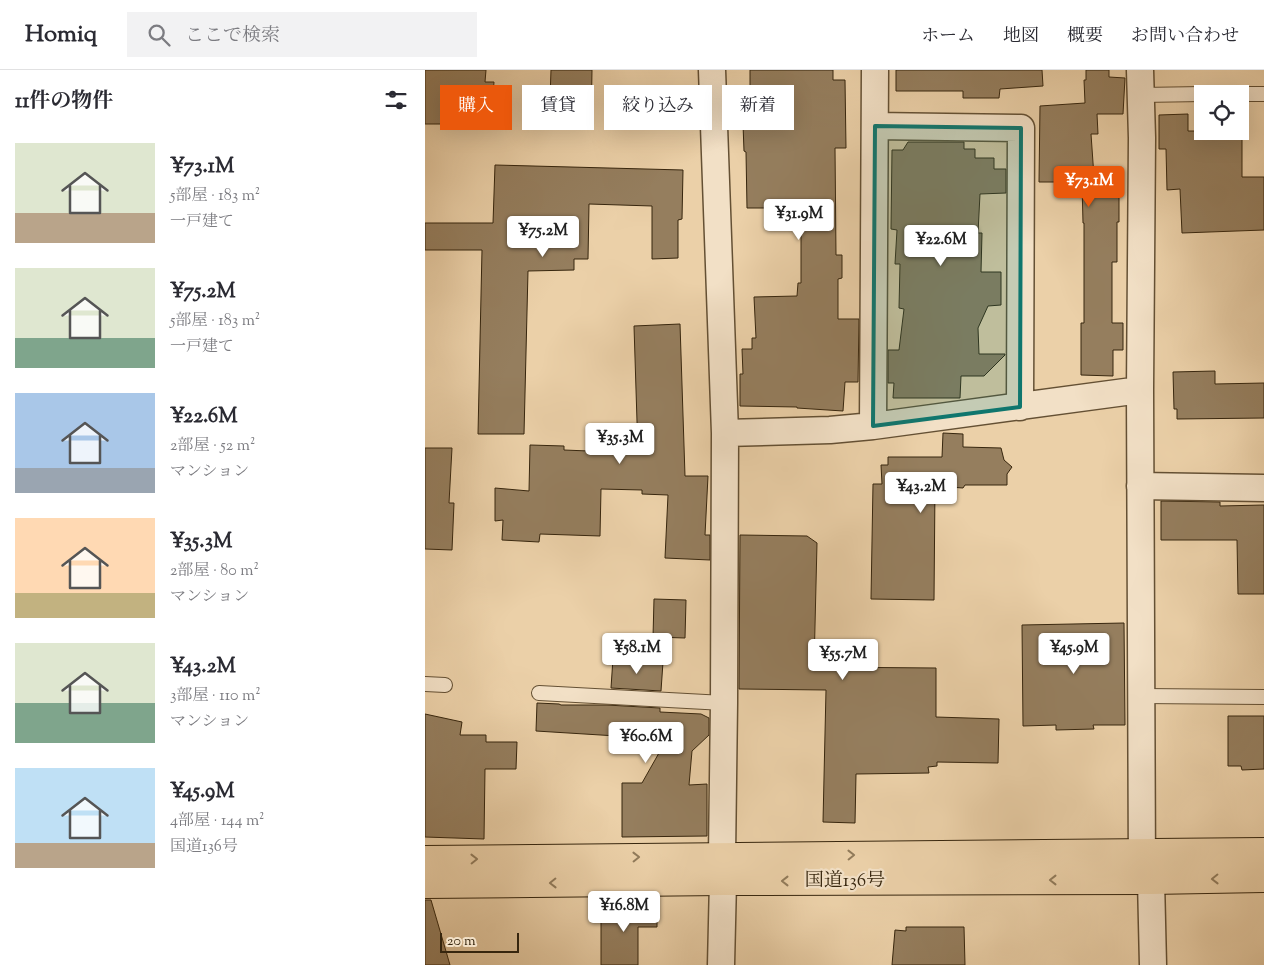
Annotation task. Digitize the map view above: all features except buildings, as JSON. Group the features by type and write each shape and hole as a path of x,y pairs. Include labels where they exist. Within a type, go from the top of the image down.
{"highway":[{"name":"国道136号","path":"425,884 723,869 1141,852 1264,852"},
{"name":"国道136号","path":"425,860 1146,880 1264,878"}],"street":[{"path":"711,70 725,433 721,965"},
{"path":"873,426 875,70"},
{"path":"1140,82 1142,148 1140,390 1141,852 1146,880 1153,965"},
{"path":"875,126 1021,128 1020,407"},
{"path":"725,433 830,430 873,426 1140,390"},
{"path":"1141,486 1264,488"}],"lane":[{"path":"1140,82 1194,92"},
{"path":"1249,94 1264,94"},
{"path":"425,684 445,685"},
{"path":"539,693 724,703"},
{"path":"1141,696 1264,697"}],"highlighted area":[{"path":"875,126 1021,128 1020,407 873,426"}]}
